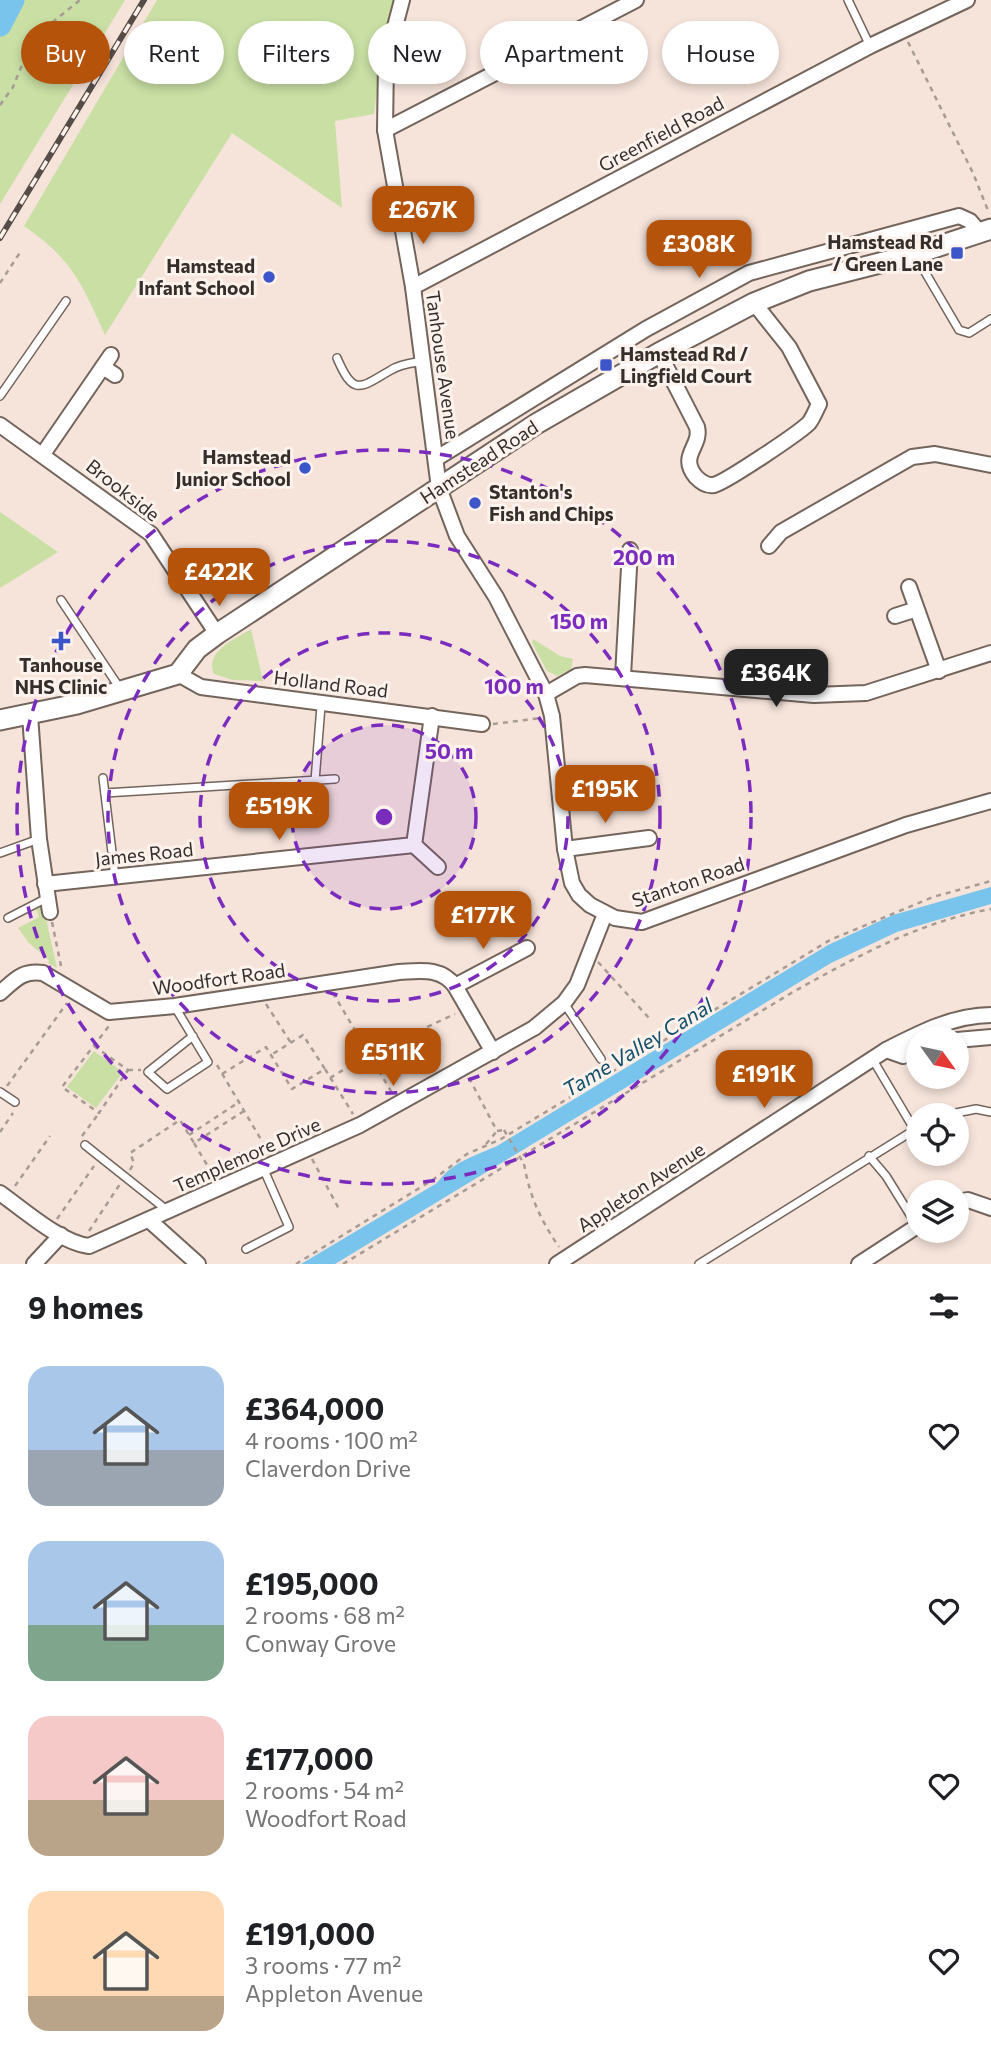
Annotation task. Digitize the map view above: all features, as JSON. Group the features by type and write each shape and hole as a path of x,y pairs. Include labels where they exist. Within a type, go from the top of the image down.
{"main road":[{"name":"Hamstead Road","path":"178,674 197,649 217,634 536,424 659,353 754,303 809,281 915,254 987,227"},
{"path":"0,720 30,715 178,674"}],"street":[{"name":"Tanhouse Avenue","path":"402,0 386,61 385,130 413,287 439,488"},
{"path":"385,130 636,0"},
{"name":"Greenfield Road","path":"413,287 870,46 967,0"},
{"name":"Hamstead Road","path":"437,458 646,329 750,273 959,216 987,227"},
{"path":"659,353 696,427 697,441 688,460 693,474 702,484 712,486 728,479 809,423 819,404 789,347 754,303"},
{"path":"43,454 109,366"},
{"name":"Brookside","path":"0,425 151,534 217,634"},
{"path":"769,546 781,532 912,457 935,454 991,465"},
{"name":"Stanton Road","path":"439,488 457,536 496,597 546,694 552,716 565,849 572,883 579,895 605,914 624,921 642,922 906,825 991,801"},
{"path":"623,676 636,566 630,551"},
{"path":"909,587 914,610 939,671"},
{"path":"895,617 914,610"},
{"path":"546,694 577,676 623,676 814,695 866,693 991,653"},
{"name":"Holland Road","path":"178,674 201,687 482,724"},
{"path":"30,715 39,839 48,898"},
{"path":"432,716 414,845 438,867"},
{"path":"565,849 642,838 631,823"},
{"name":"James Road","path":"48,898 114,877 414,845"},
{"name":"Templemore Drive","path":"80,1245 89,1246 360,1125 534,1028 564,1003 592,955 605,914"},
{"path":"493,1052 455,986 527,948"},
{"path":"0,993 18,976 31,971 43,973 109,1012"},
{"name":"Woodfort Road","path":"109,1012 175,1006 399,972 434,971 448,976 455,986"},
{"name":"Appleton Avenue","path":"568,1260 886,1050 920,1033 956,1020 991,1016"},
{"path":"970,1039 991,1037"},
{"path":"886,1050 906,1055"},
{"path":"4,1195 80,1245"},
{"path":"969,1200 991,1208"},
{"path":"149,1220 198,1264"},
{"path":"34,1264 56,1231"},
{"path":"859,1264 906,1233"}],"lane":[{"path":"848,0 870,46"},
{"path":"915,254 959,330 969,333 991,319"},
{"path":"0,396 66,301"},
{"path":"337,358 352,384 357,386 368,385 400,366 424,360"},
{"path":"61,600 121,691"},
{"path":"315,780 321,706"},
{"path":"103,778 114,877"},
{"path":"105,793 335,779"},
{"path":"0,853 39,839"},
{"path":"8,918 48,898"},
{"path":"564,1003 601,1059"},
{"path":"175,1006 193,1036 208,1062 167,1089 148,1072 193,1036"},
{"path":"873,1060 906,1112"},
{"path":"1,1093 15,1102"},
{"path":"969,1110 991,1112"},
{"path":"699,1264 906,1134"},
{"path":"85,1145 168,1211"},
{"path":"869,1156 906,1207"},
{"path":"246,1249 289,1227 270,1166"}],"path":[{"path":"0,105 13,86 33,38 80,0"},
{"path":"902,31 973,173 987,227"},
{"path":"0,283 21,251"},
{"path":"482,724 552,716"},
{"path":"296,1264 434,1179 445,1168 467,1154 831,940 933,897 991,881"},
{"path":"1,1093 70,990 48,898"},
{"path":"343,1264 854,958 914,930 991,909"},
{"path":"592,955 649,1018"},
{"path":"328,984 368,1056 400,1105"},
{"path":"260,993 290,1043"},
{"path":"330,1078 368,1056 468,1007"},
{"path":"99,1113 62,1087 110,1025 109,1012"},
{"path":"271,1055 303,1035 360,1125"},
{"path":"94,1046 128,1070"},
{"path":"222,1074 266,1047 292,1089 325,1069"},
{"path":"215,1063 244,1111 270,1166"},
{"path":"85,1145 79,1141 128,1070 135,1068 148,1072"},
{"path":"464,1069 497,1131"},
{"path":"189,1135 239,1102"},
{"path":"194,1143 244,1111"},
{"path":"0,1132 13,1113"},
{"path":"80,1245 134,1163 130,1153 180,1120 220,1187"},
{"path":"484,1146 497,1131 504,1130 524,1164 530,1196 540,1220 568,1260"},
{"path":"4,1195 50,1136"},
{"path":"307,1150 339,1209"},
{"path":"56,1231 94,1166"}],"green space":[{"path":"0,0 125,0 110,24 110,21 21,21 21,84 74,84 0,204"},
{"path":"157,0 395,0 388,21 368,21 368,84 378,84 374,114 335,121 342,208 232,133 105,335 74,274 54,250 24,226 124,56 124,84 224,84 224,21 145,21"},
{"path":"0,512 58,552 0,588"},
{"path":"251,629 263,681 233,680 214,674 212,666 217,652"},
{"path":"533,639 560,656 573,659 571,669 557,676 547,671 532,643"},
{"path":"43,905 57,968 48,963 49,960 29,943 18,928 39,917 36,907"},
{"path":"94,1051 123,1072 96,1108 67,1087"}],"water":[{"path":"991,887 991,904 897,932 831,963 335,1264 301,1264 437,1183 450,1169 497,1146 828,945 893,915"}],"waterway":[{"path":"0,25 13,0"}],"railway":[{"path":"0,238 144,0"}],"place":[{"name":"Hamstead Rd / Green Lane","path":"957,253"},
{"name":"Hamstead Infant School","path":"269,277"},
{"name":"Hamstead Rd / Lingfield Court","path":"606,365"},
{"name":"Hamstead Junior School","path":"305,468"},
{"name":"Stanton's Fish and Chips","path":"475,503"},
{"name":"Tanhouse NHS Clinic","path":"61,641"}],"water label":[{"name":"Tame Valley Canal","path":"638,1048"}]}
